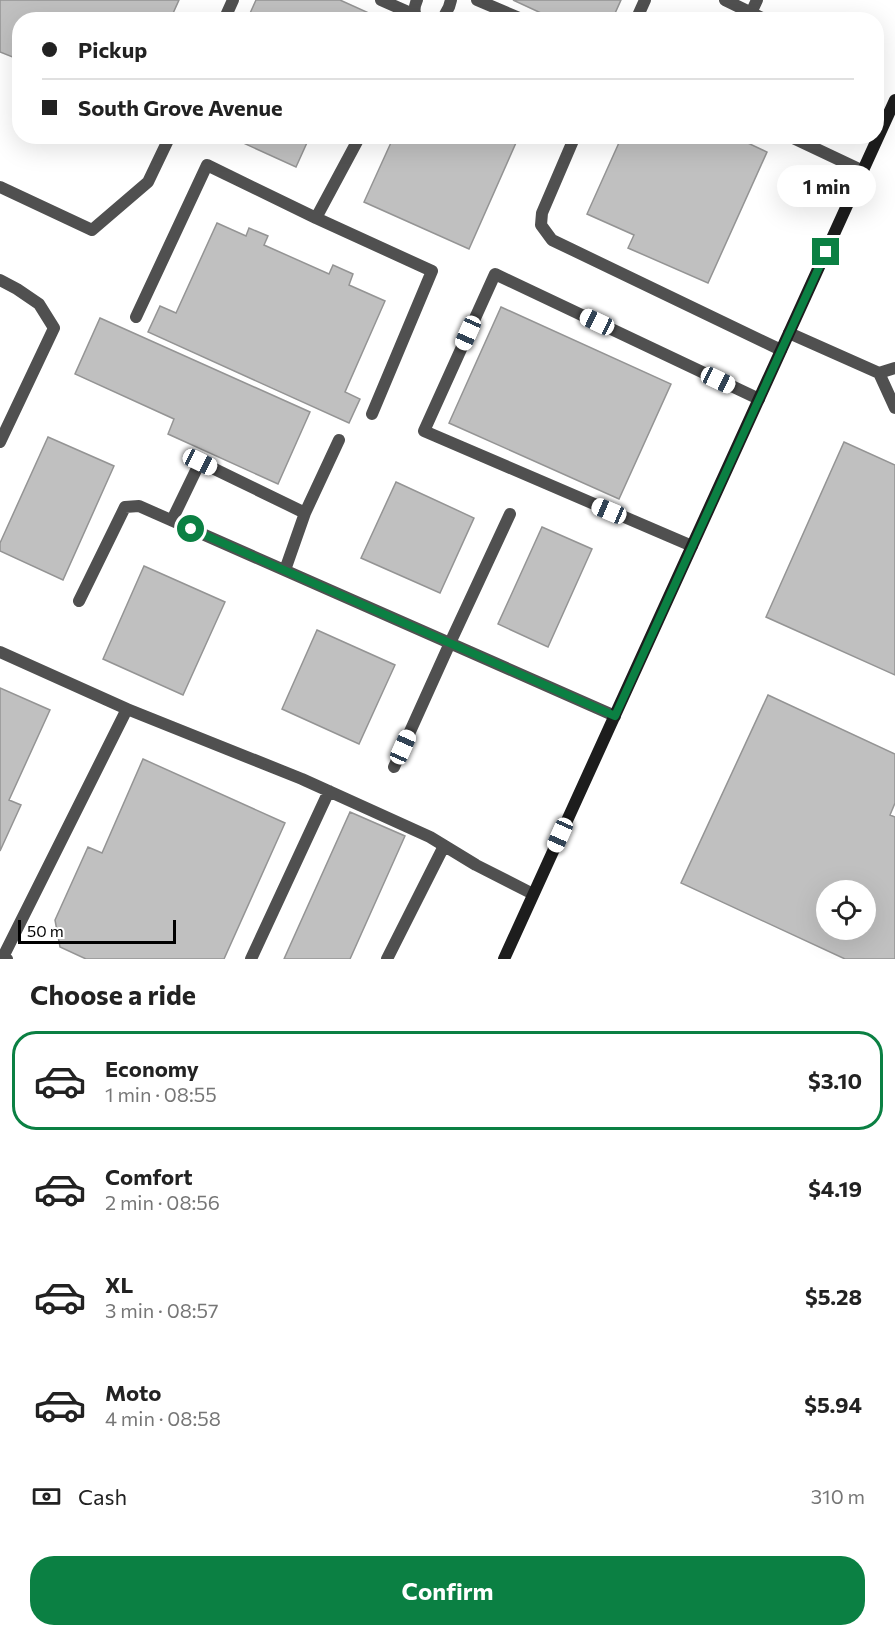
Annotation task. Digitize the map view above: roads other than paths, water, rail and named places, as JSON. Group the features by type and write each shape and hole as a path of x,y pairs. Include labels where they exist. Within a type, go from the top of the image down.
{"main road":[{"path":"884,124 895,100"},
{"path":"504,959 875,144"}],"lane":[{"path":"381,0 406,12"},
{"path":"477,0 505,12"},
{"path":"725,0 749,12"},
{"path":"0,187 92,230 148,182 166,144"},
{"path":"316,218 356,144"},
{"path":"572,144 542,213 541,225 552,240 781,350"},
{"path":"806,144 863,171"},
{"path":"136,317 207,165 432,271 372,414"},
{"path":"692,546 424,432 495,274 759,399"},
{"path":"0,280 39,304 54,328 0,442"},
{"path":"789,333 879,373 895,368"},
{"path":"879,373 895,408"},
{"path":"285,570 304,513 339,440"},
{"path":"172,520 200,462 304,513"},
{"path":"79,600 125,507 139,506 615,716"},
{"path":"394,767 510,514"},
{"path":"0,652 127,709 329,791 430,837 476,865 533,894"},
{"path":"7,959 3,957 127,709"},
{"path":"251,959 329,791"},
{"path":"387,959 444,846"}]}
